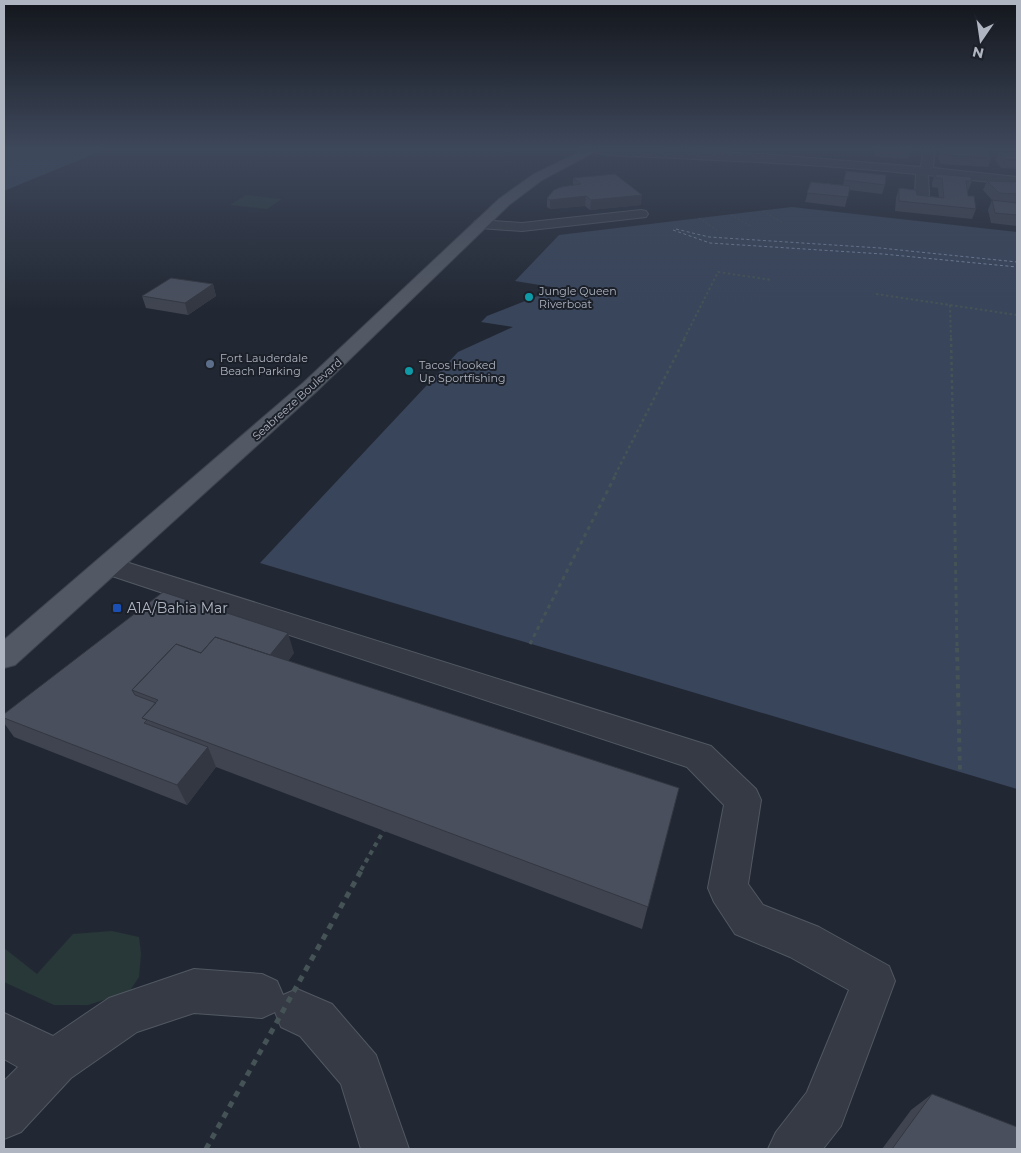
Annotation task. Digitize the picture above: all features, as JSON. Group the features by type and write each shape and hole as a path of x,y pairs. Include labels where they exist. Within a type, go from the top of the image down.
{"main road":[{"name":"Seabreeze Boulevard","path":"4,657 110,566 310,387 503,203"}],"street":[{"path":"480,224 522,227 641,214"},
{"path":"110,566 699,756 743,800 728,888 748,920 804,942 874,981 824,1109 793,1149"},
{"path":"4,1115 55,1062 125,1014 194,991 280,1003 316,1020 360,1071 385,1149"},
{"path":"4,1035 55,1062"}],"path":[{"path":"763,211 783,223"},
{"path":"731,215 752,227"},
{"path":"699,218 718,231"},
{"path":"530,644 718,272 772,280"},
{"path":"876,294 1017,315"},
{"path":"950,305 960,772"},
{"path":"206,1149 384,830"}],"shaded area":[{"path":"234,203 276,203 267,209 230,205"},
{"path":"112,931 139,937 141,954 139,977 129,992 88,1005 54,1005 4,982 4,948 37,974 73,934"}],"water":[{"path":"792,207 1017,232 1017,789 260,563 458,352 513,327 481,322 487,316 558,288 515,281 559,235"}],"building":[{"path":"916,203 975,203 976,209"},
{"path":"993,203 1017,203 1017,215 995,213"},
{"path":"171,278 213,284 185,303 142,296"},
{"path":"163,592 288,633 270,655 215,637 201,653 176,644 132,690 135,695 156,703 142,718 147,720 144,723 208,747 177,785 4,718 4,714"},
{"path":"215,637 679,788 648,907 142,718 158,700 132,690 176,644 201,653"},
{"path":"932,1094 1017,1127 1017,1149 892,1149"}],"ferry route":[{"path":"676,229 709,237 880,248 1017,262"},
{"path":"673,230 710,243 883,254 1017,267"}],"place":[{"name":"Jungle Queen Riverboat","path":"529,297"},
{"name":"Fort Lauderdale Beach Parking","path":"210,364"},
{"name":"Tacos Hooked Up Sportfishing","path":"409,371"},
{"name":"A1A/Bahia Mar","path":"117,608"}]}
